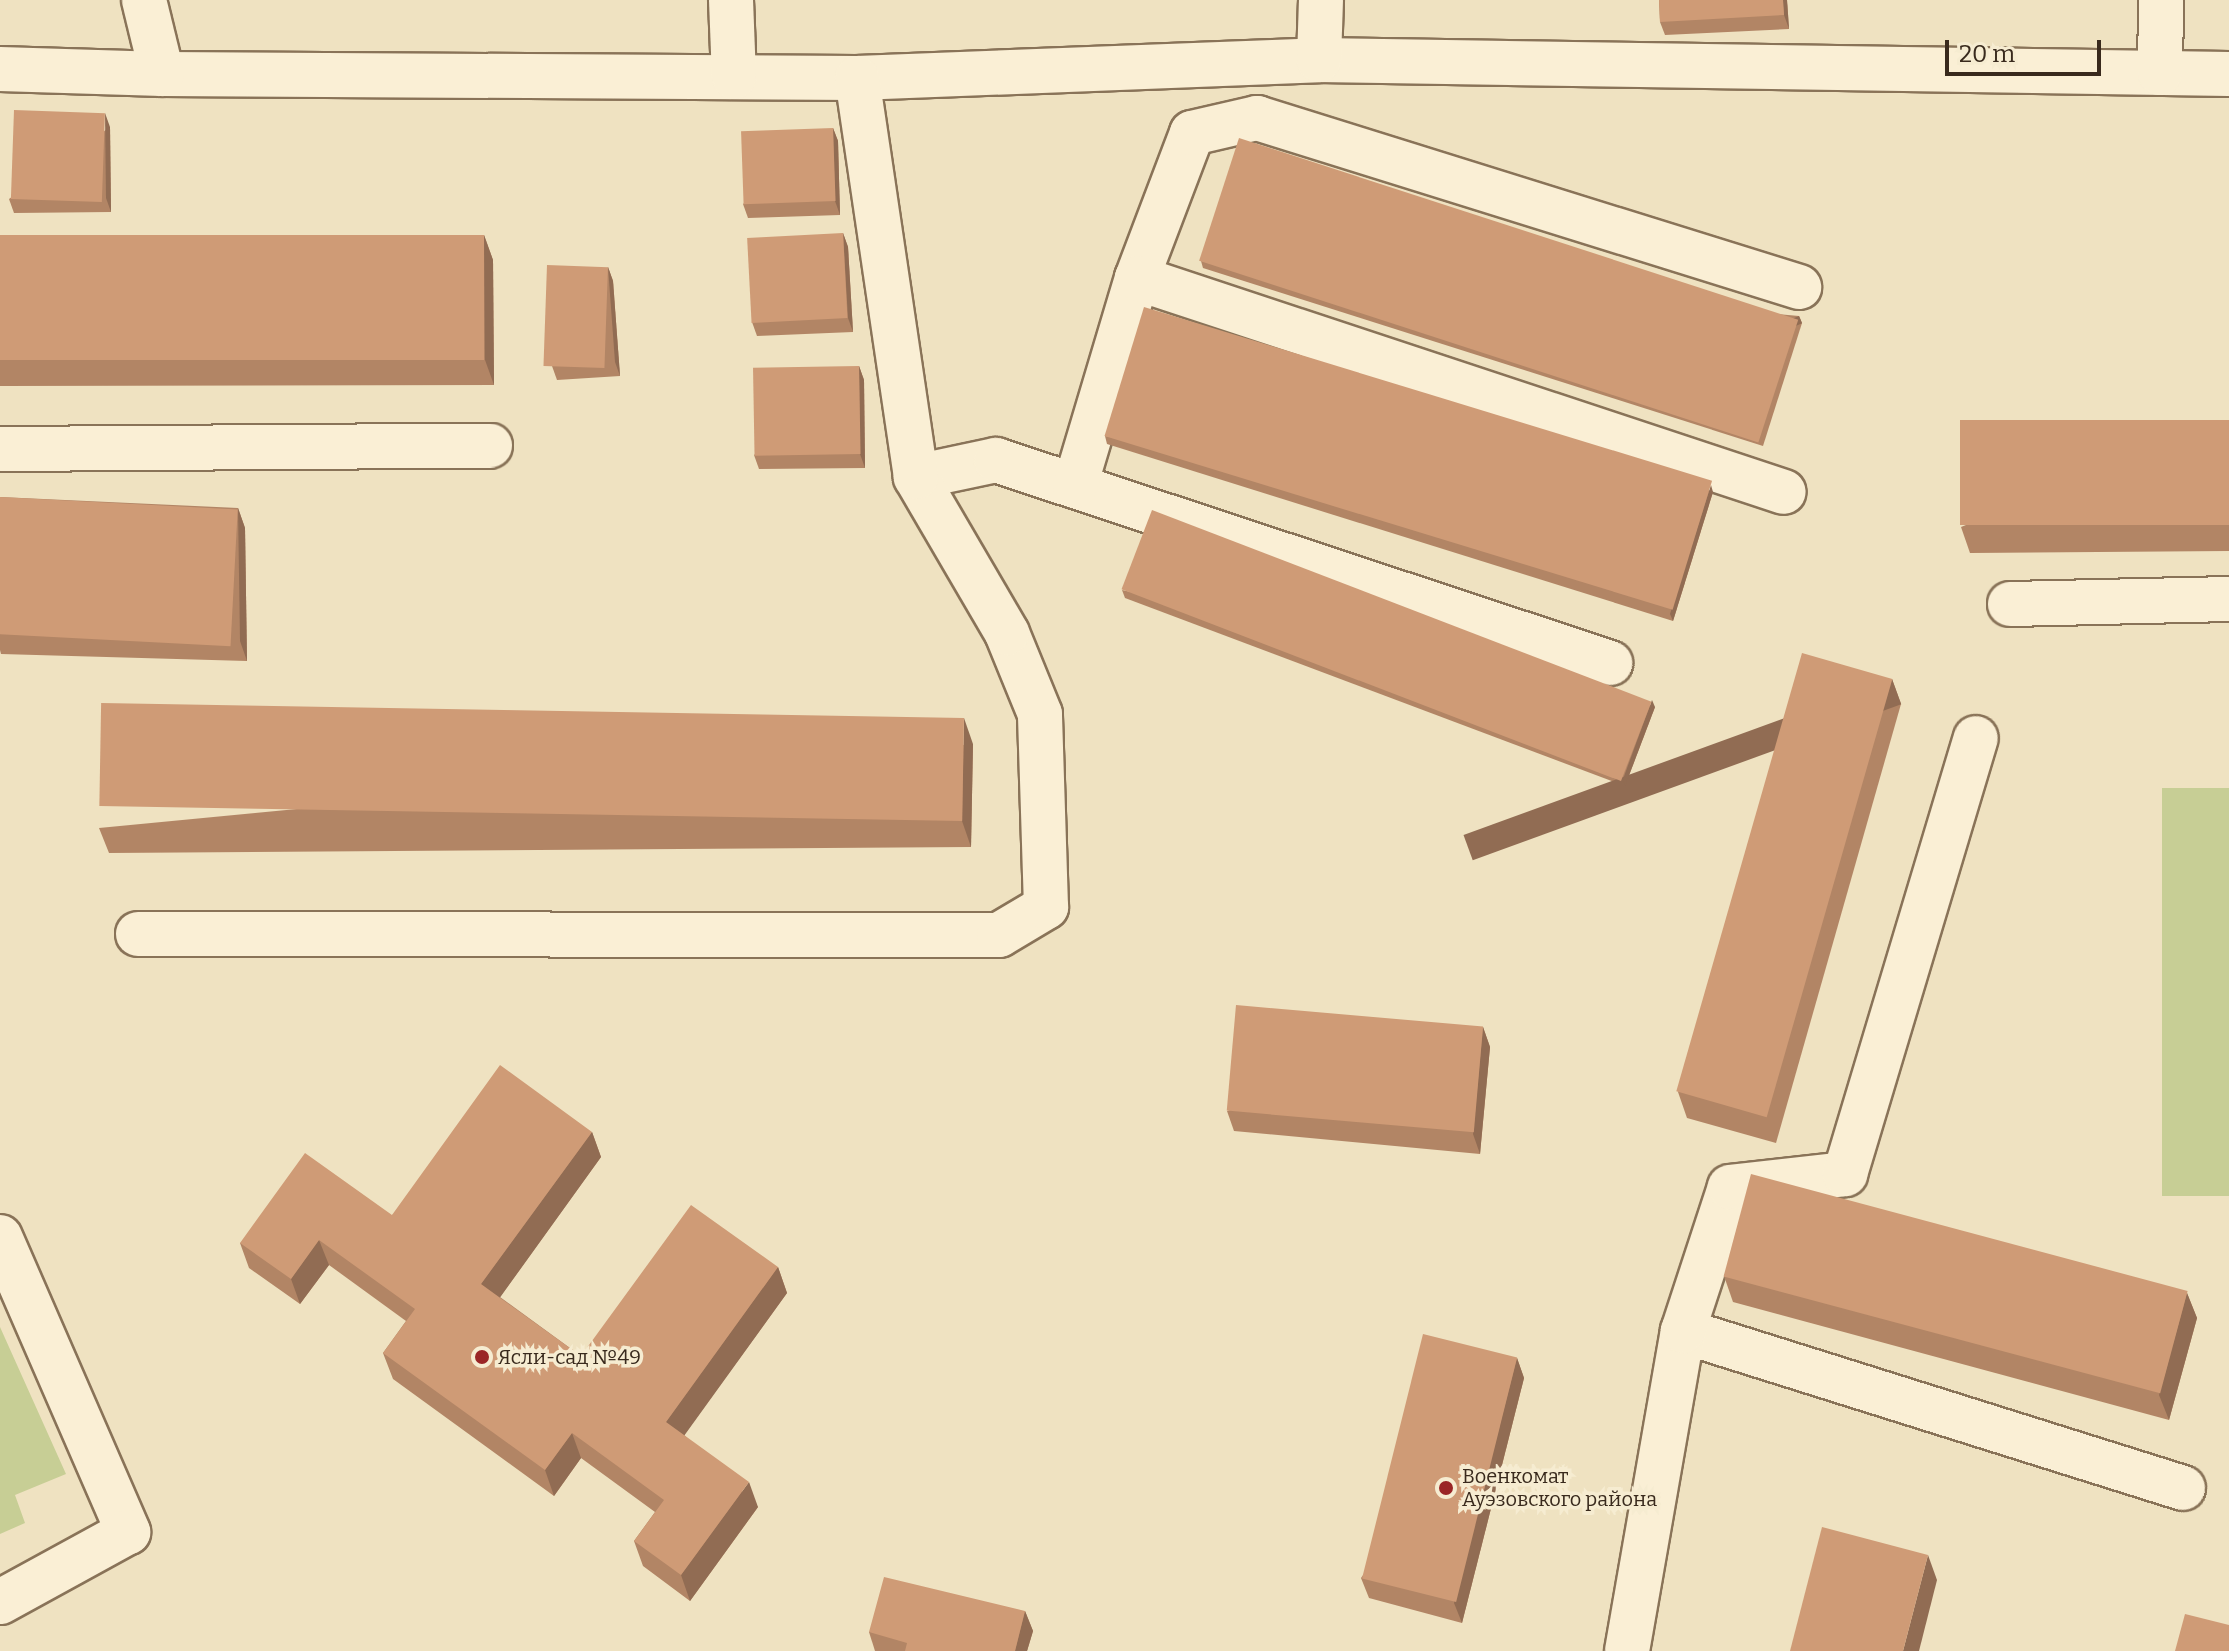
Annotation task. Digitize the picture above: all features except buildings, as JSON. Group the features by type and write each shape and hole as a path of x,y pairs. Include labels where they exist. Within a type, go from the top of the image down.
{"street":[{"path":"144,0 162,74"},
{"path":"731,0 734,77"},
{"path":"1319,60 1321,0"},
{"path":"2160,73 2161,0"},
{"path":"0,69 162,74 857,78 1319,60 2229,74"},
{"path":"138,934 999,935 1046,907 1040,714 1007,633 916,477 857,78"},
{"path":"1075,486 1137,278 1192,133 1257,118 1799,287"},
{"path":"1137,278 1784,492"},
{"path":"0,449 490,446"},
{"path":"916,477 996,460 1610,663"},
{"path":"2010,604 2229,599"},
{"path":"1627,1651 1683,1331 1730,1187 1845,1174 1976,738"},
{"path":"0,1237 128,1532 0,1602"},
{"path":"1683,1331 2183,1488"}],"green space":[{"path":"2162,788 2229,788 2229,1196 2162,1196"},
{"path":"0,1327 66,1474 15,1495 25,1523 0,1534"}],"place":[{"name":"Ясли-сад №49","path":"482,1357"},
{"name":"Военкомат Ауэзовского района","path":"1446,1488"}]}
